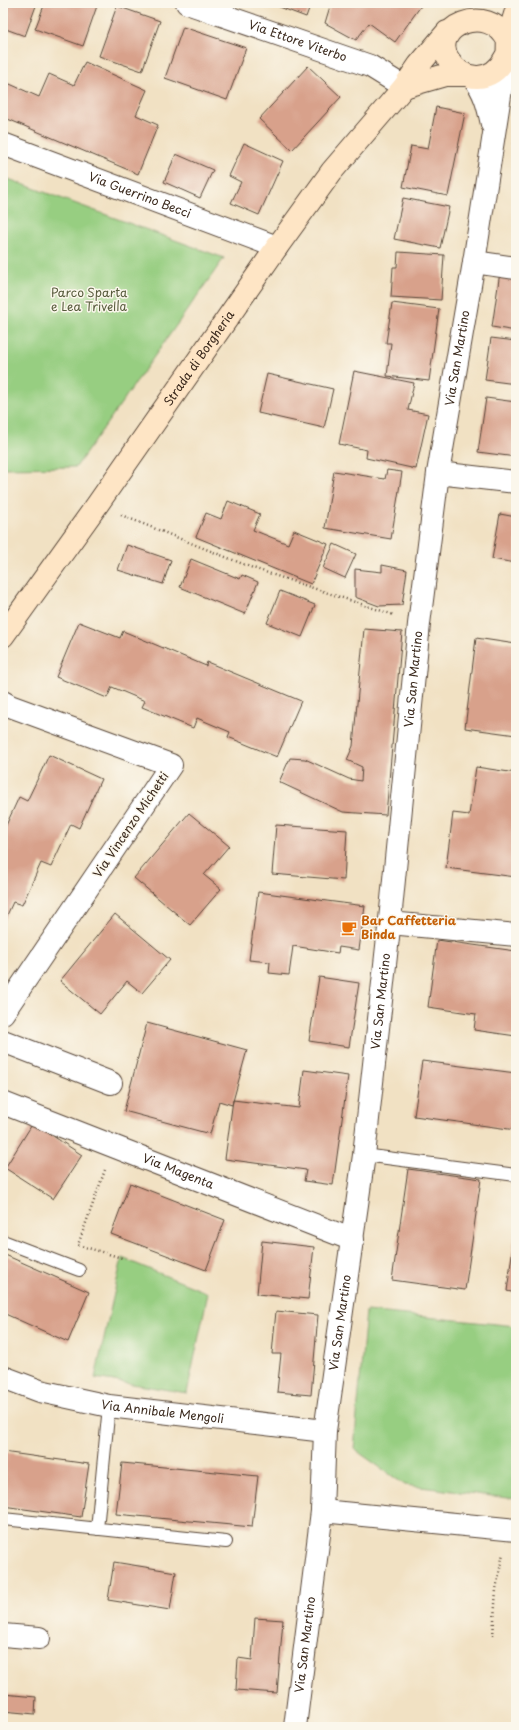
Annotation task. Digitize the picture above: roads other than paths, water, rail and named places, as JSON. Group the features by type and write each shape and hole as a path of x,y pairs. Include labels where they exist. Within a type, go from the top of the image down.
{"street":[{"name":"Via Ettore Viterbo","path":"187,3 370,66 404,87"},
{"name":"Strada di Borgheria","path":"3,636 97,505 276,247 332,171 404,87 419,65 454,23 477,8 496,20 504,29 507,49"},
{"path":"404,87 445,75 487,76 498,68 507,49 516,11"},
{"path":"448,32 444,44 447,57 454,68 469,76"},
{"name":"Via San Martino","path":"294,1727 322,1510 325,1431 364,1155 390,923 419,624 438,473 474,262 507,49"},
{"name":"Via San Martino","path":"469,76 481,87 485,96 494,133"},
{"name":"Via Guerrino Becci","path":"3,144 276,247"},
{"path":"474,262 516,268"},
{"path":"438,473 516,482"},
{"name":"Via Vincenzo Michetti","path":"3,702 10,706 171,765 3,1013"},
{"path":"390,923 516,935"},
{"path":"3,1041 111,1083"},
{"name":"Via Magenta","path":"3,1103 353,1240"},
{"name":"Via Annibale Mengoli","path":"3,1377 40,1391 109,1406 325,1431"},
{"path":"322,1510 511,1529"},
{"path":"3,1635 39,1638"}],"lane":[{"path":"364,1155 516,1174"},
{"path":"3,1241 79,1270"},
{"path":"96,1528 109,1406"},
{"path":"3,1519 226,1542"}],"place":[{"name":"Bar Caffetteria Binda","path":"349,928"}],"park label":[{"name":"Parco Sparta e Lea Trivella","path":"89,300"}]}
